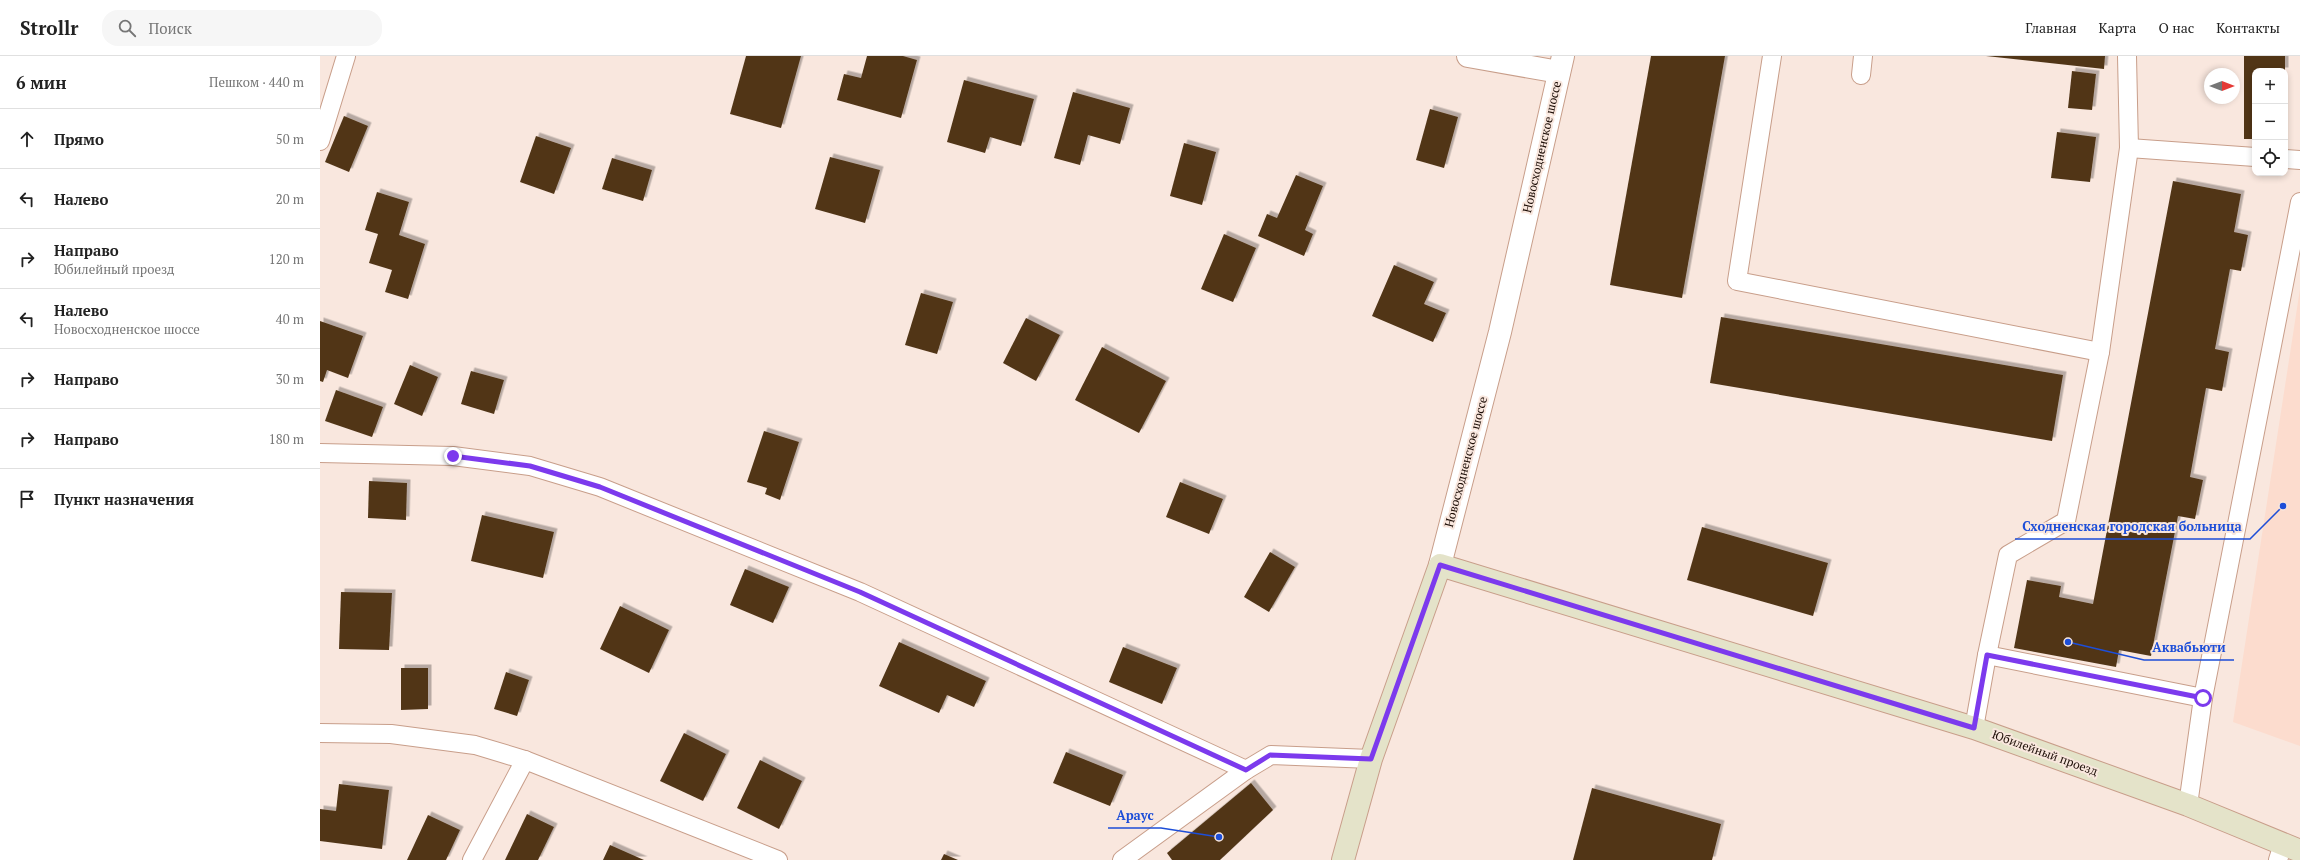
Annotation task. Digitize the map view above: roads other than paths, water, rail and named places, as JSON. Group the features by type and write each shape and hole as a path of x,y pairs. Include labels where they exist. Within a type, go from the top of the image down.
{"main road":[{"name":"Юбилейный проезд","path":"1440,565 1974,728 2188,805 2287,852"},
{"name":"Новосходненское шоссе","path":"1343,860 1371,759 1440,565"}],"street":[{"path":"1468,56 1561,64"},
{"name":"Новосходненское шоссе","path":"1440,565 1500,332 1561,64"}],"lane":[{"path":"320,141 346,56"},
{"path":"1772,56 1737,281 2100,352"},
{"path":"1861,75 1863,56"},
{"path":"1974,728 1987,655 2008,554 2066,520 2100,352 2129,148 2126,56"},
{"path":"2129,148 2252,157"},
{"path":"2288,159 2300,160"},
{"path":"2188,805 2203,698 2300,202"},
{"path":"320,453 453,456 530,466 600,487 860,592 1246,770"},
{"path":"1987,655 2203,698"},
{"path":"320,733 391,734 475,745 525,760 778,860"},
{"path":"1122,860 1246,770 1270,755 1371,759"},
{"path":"472,860 525,760"}],"place":[{"name":"Сходненская городская больница","path":"2283,506"},
{"name":"Аквабьюти","path":"2068,642"},
{"name":"Араус","path":"1219,837"}]}
